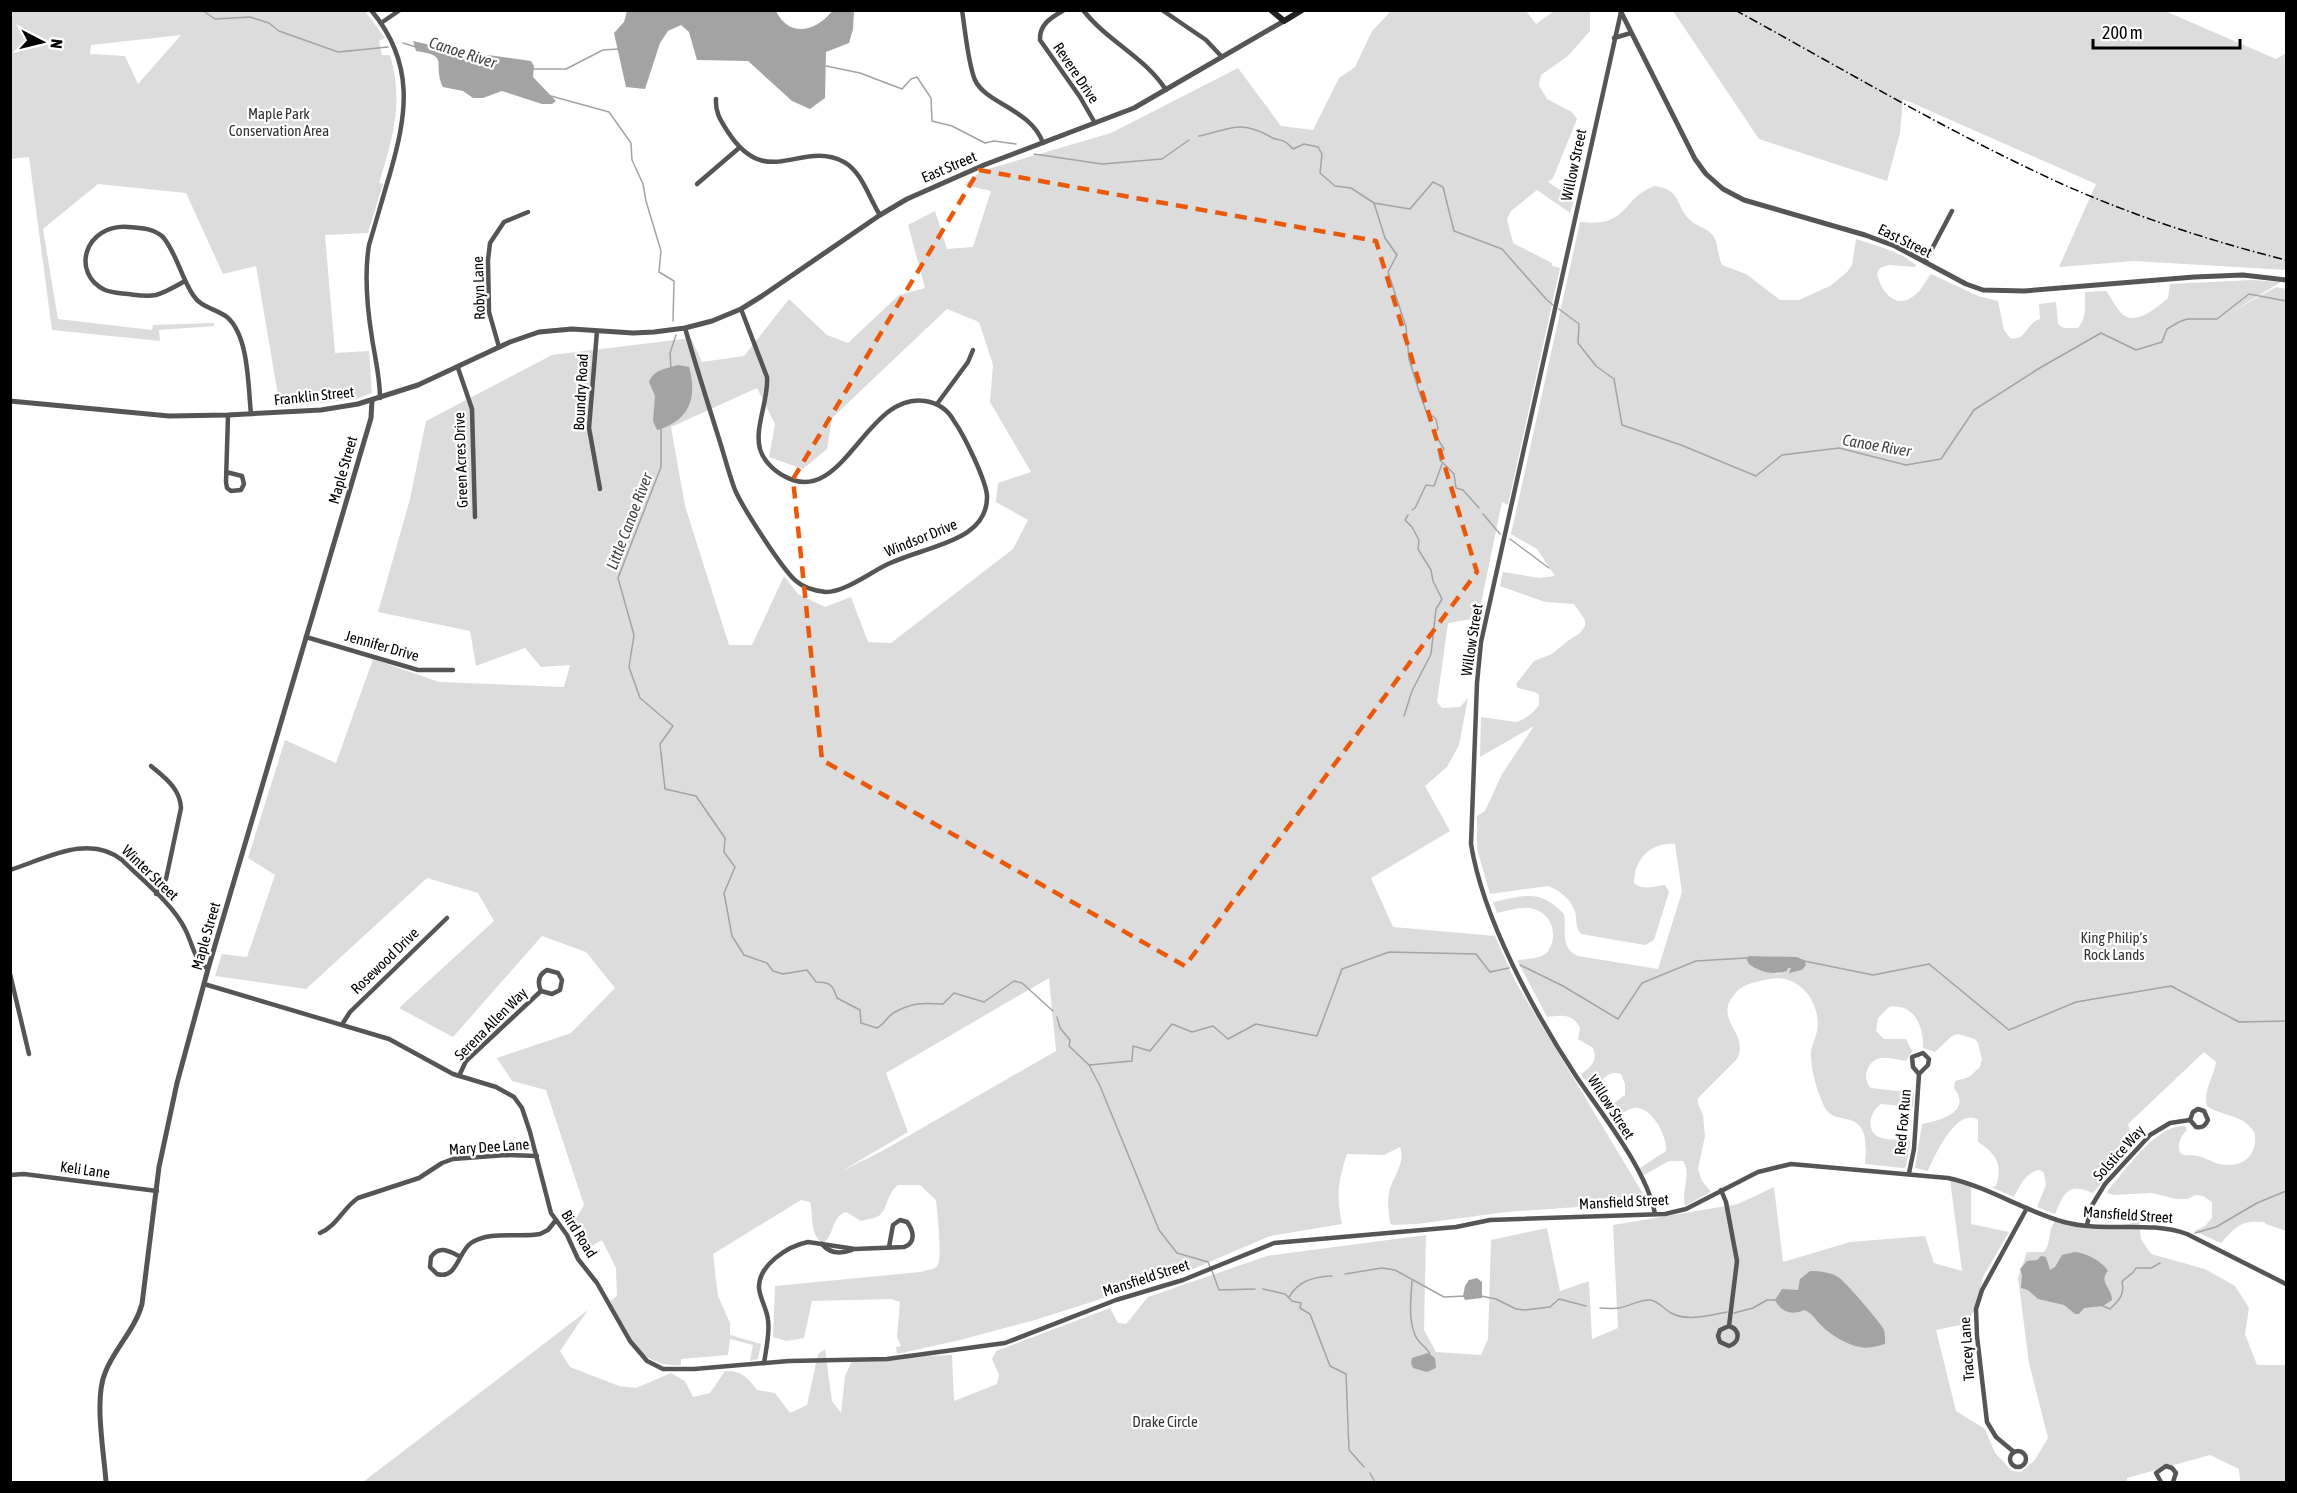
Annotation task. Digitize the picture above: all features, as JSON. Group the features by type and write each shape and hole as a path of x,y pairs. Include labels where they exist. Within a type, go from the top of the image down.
{"main road":[{"path":"1271,10 1284,21"},
{"name":"East Street","path":"1284,21 1302,10"}],"street":[{"path":"371,10 390,36 400,63 405,102 398,145 369,244 367,259 366,280 380,398"},
{"path":"381,24 400,10"},
{"path":"962,10 975,80 986,92 1030,123 1043,143"},
{"name":"Revere Drive","path":"1064,10 1044,24 1040,40 1095,123"},
{"path":"1083,10 1123,48 1151,70 1166,90"},
{"path":"1162,10 1206,40 1222,57"},
{"name":"East Street","path":"1620,11 1690,152 1706,174 1724,189 1744,200 1885,242 1973,287 1995,292 2194,277 2243,275 2286,280"},
{"name":"Willow Street","path":"1620,11 1481,642 1477,683 1471,844 1485,898 1522,983 1574,1073 1631,1160 1650,1198 1655,1214"},
{"name":"East Street","path":"607,332 654,332 685,328 712,321 741,309 880,215 930,187 1134,108 1284,21"},
{"path":"1614,38 1631,33"},
{"path":"716,99 717,115 738,148 761,161 777,162 823,157 842,161 856,173 880,215"},
{"path":"697,184 738,148"},
{"path":"1925,262 1952,211"},
{"name":"Robyn Lane","path":"499,347 489,312 490,243 504,222 528,212"},
{"path":"186,281 152,295 112,292 101,287 92,279 86,264 87,251 95,237 109,228 149,229 158,233 167,242 199,303 226,316 236,327 243,348 251,414"},
{"path":"741,309 767,377 767,394 759,434 760,449 774,470 786,477 806,482 824,477 891,409 912,401 924,400 937,404 968,362 973,350"},
{"name":"Windsor Drive","path":"685,328 732,482 739,498 792,576 801,585 815,590 840,589 898,560 962,537 977,524 986,507 987,496 984,484 954,419 937,404"},
{"name":"Franklin Street","path":"10,401 154,415 228,415 321,410 380,398 418,385 519,338 549,331 607,332"},
{"name":"Boundry Road","path":"597,331 589,428 600,489"},
{"name":"Green Acres Drive","path":"458,368 472,409 475,517"},
{"name":"Maple Street","path":"106,1482 100,1390 110,1363 136,1321 142,1304 159,1167 177,1083 208,969 371,418 372,400"},
{"path":"226,472 242,476 244,482 242,489 235,492 228,489 226,484 226,472 228,415"},
{"name":"Jennifer Drive","path":"306,637 418,670 453,670"},
{"path":"151,766 172,784 181,803 166,879 156,894"},
{"name":"Winter Street","path":"10,870 75,849 101,848 122,860 180,920 199,963 208,969"},
{"name":"Rosewood Drive","path":"343,1023 350,1012 447,918"},
{"name":"Serena Allen Way","path":"547,970 558,973 562,980 560,990 552,994 541,991 538,982 541,975 547,970"},
{"path":"10,974 13,995 29,1054"},
{"name":"Bird Road","path":"204,984 229,993 343,1023 398,1042 459,1076 496,1087 514,1097 522,1108 537,1156 547,1203 567,1235 578,1259 597,1283 630,1341 652,1365 663,1369 694,1369 764,1363 889,1359 987,1347"},
{"name":"Serena Allen Way","path":"459,1076 466,1061 541,991"},
{"name":"Red Fox Run","path":"1909,1173 1914,1149 1919,1074 1928,1065 1929,1059 1923,1053 1912,1057 1913,1067 1919,1074"},
{"name":"Solstice Way","path":"2198,1109 2204,1111 2208,1120 2201,1128 2192,1125 2190,1120 2193,1112 2198,1109"},
{"name":"Solstice Way","path":"2086,1225 2091,1207 2105,1184 2150,1135 2170,1123 2190,1120"},
{"name":"Mary Dee Lane","path":"320,1233 332,1226 358,1198 419,1178 446,1161 506,1155 537,1156"},
{"name":"Mansfield Street","path":"987,1347 1005,1344 1086,1311 1210,1269 1274,1243 1449,1228 1490,1220 1665,1214 1686,1209 1758,1172 1791,1164 1948,1178 1968,1182 2065,1222 2086,1225 2153,1227 2179,1231 2286,1284"},
{"name":"Keli Lane","path":"10,1175 24,1174 157,1191"},
{"path":"1721,1190 1726,1202 1737,1262 1729,1326"},
{"name":"Tracey Lane","path":"2014,1452 2009,1445 1996,1437 1987,1421 1976,1317 1982,1290 2027,1208"},
{"path":"459,1256 446,1250 438,1250 431,1257 430,1267 437,1274 447,1275 453,1270 459,1256 469,1245 480,1239 537,1234 548,1230 556,1220"},
{"path":"764,1363 768,1324 759,1289 763,1271 773,1260 801,1244 811,1242 822,1244 827,1250 835,1252 906,1246 911,1243 913,1234 908,1222 900,1220 893,1225 890,1247"},
{"path":"1729,1326 1738,1334 1738,1339 1729,1346 1720,1342 1718,1336 1720,1330 1729,1326"},
{"path":"2161,1482 2156,1473 2166,1466 2172,1468 2176,1473 2173,1482"}],"highlighted area":[{"path":"979,170 1376,241 1477,572 1185,966 822,760 793,479"}],"green space":[{"name":"Maple Park Conservation Area","path":"10,11 365,11 385,38 379,41 382,55 390,55 396,89 395,120 379,183 383,184 368,233 325,235 335,353 369,351 372,393 356,399 280,407 256,266 223,274 186,193 98,184 43,229 58,319 152,330 153,325 214,323 214,326 159,330 160,341 52,330 29,157 11,159","holes":["181,35 138,84 125,56 90,54 91,45"]},
{"path":"1391,11 1526,11 1536,24 1554,11 1590,11 1590,31 1568,56 1541,75 1539,85 1547,99 1572,112 1577,119 1553,178 1548,182 1574,199 1570,213 1537,190 1511,211 1507,219 1513,243 1552,263 1552,266 1560,268 1508,505 1502,502 1478,618 1448,623 1437,702 1442,708 1460,707 1468,698 1459,745 1447,767 1425,786 1450,831 1371,878 1393,927 1495,936 1515,981 1648,1202 1506,1212 1393,1225 1390,1223 1388,1196 1400,1165 1400,1147 1384,1155 1347,1154 1339,1189 1342,1224 1270,1236 1186,1272 1035,1320 897,1354 896,1347 901,1346 897,1337 900,1302 892,1299 812,1301 804,1338 786,1341 773,1337 775,1286 920,1272 934,1268 939,1262 940,1254 936,1200 920,1185 898,1185 891,1193 880,1215 861,1221 846,1212 841,1214 830,1236 823,1243 814,1230 810,1202 801,1200 713,1254 718,1296 730,1323 730,1335 761,1344 758,1359 750,1361 753,1345 730,1339 728,1355 681,1359 681,1365 654,1361 644,1355 629,1337 610,1301 617,1296 616,1268 602,1240 586,1249 569,1230 584,1205 546,1090 512,1081 497,1058 571,1033 615,988 586,952 542,936 453,1037 399,1008 494,921 478,893 427,878 306,989 215,976 222,954 247,957 275,875 248,858 285,740 336,763 373,659 439,682 564,687 570,665 541,667 525,648 476,666 470,631 378,612 410,499 426,421 552,355 691,338 702,362 744,356 789,299 827,335 848,343 899,295 925,288 908,225 935,211 947,249 973,247 991,191 964,185 981,171 1111,133 1238,68 1281,126 1313,130 1339,78 1355,67 1372,31","holes":["947,309 979,322 993,365 990,402 1031,472 998,483 996,502 1028,520 1013,549 891,643 868,642 851,597 825,607 798,594 784,576 752,645 729,645 685,506 671,427 757,388 775,424 769,457 803,469 827,449 832,418","1049,978 1056,1051 884,1150 842,1171 908,1132 886,1073"]},
{"path":"1673,11 2165,11 2276,59 2286,53 2286,270 2134,261 2059,267 2096,184 1903,99 1900,133 1887,181 1759,139"},
{"name":"King Philip’s Rock Lands","path":"1655,186 1673,193 1687,217 1714,237 1722,265 1746,274 1780,300 1799,300 1830,286 1852,265 1856,239 1895,252 1916,265 1914,267 1889,265 1880,268 1877,274 1880,282 1888,295 1894,299 1900,301 1913,297 1931,274 1978,296 1998,301 2004,330 2010,338 2023,335 2035,321 2040,319 2039,304 2056,302 2058,324 2064,328 2078,328 2084,315 2085,292 2106,291 2120,312 2132,318 2145,315 2168,298 2170,284 2251,280 2281,282 2230,313 2276,287 2286,289 2286,1231 2264,1222 2249,1222 2235,1229 2221,1243 2194,1231 2205,1226 2212,1218 2212,1202 2203,1196 2176,1199 2152,1193 2114,1195 2107,1193 2142,1150 2163,1132 2174,1127 2185,1126 2187,1130 2179,1144 2182,1154 2234,1165 2244,1161 2252,1153 2255,1135 2247,1124 2207,1106 2206,1094 2216,1062 2204,1052 2128,1124 2130,1131 2141,1138 2093,1193 2072,1189 2064,1195 2055,1214 2037,1207 2046,1185 2044,1173 2040,1170 2027,1176 2014,1197 1991,1187 1996,1186 1998,1166 1993,1155 1978,1142 1978,1120 1970,1118 1962,1120 1955,1126 1941,1145 1928,1171 1915,1168 1922,1124 1945,1118 1957,1109 1959,1096 1954,1088 1955,1081 1969,1077 1980,1067 1982,1059 1975,1039 1958,1034 1952,1036 1935,1052 1923,1048 1919,1024 1911,1012 1905,1009 1889,1007 1878,1018 1876,1031 1884,1039 1906,1039 1912,1051 1906,1061 1876,1059 1869,1066 1866,1075 1871,1088 1914,1093 1913,1107 1881,1104 1874,1111 1871,1120 1872,1130 1879,1137 1909,1140 1906,1167 1903,1168 1865,1164 1866,1144 1863,1131 1851,1120 1829,1113 1824,1106 1812,1070 1812,1047 1818,1020 1816,1010 1806,992 1799,985 1781,978 1741,988 1728,1005 1727,1013 1740,1050 1737,1059 1698,1098 1703,1115 1705,1136 1698,1169 1702,1181 1711,1192 1685,1206 1687,1171 1683,1161 1669,1161 1644,1175 1640,1168 1666,1151 1664,1138 1657,1123 1640,1108 1625,1111 1613,1120 1606,1109 1625,1095 1625,1084 1621,1074 1608,1075 1593,1092 1581,1074 1593,1063 1595,1057 1593,1048 1578,1039 1580,1028 1570,1017 1547,1017 1517,960 1546,954 1553,937 1551,924 1543,913 1529,908 1497,913 1493,902 1523,896 1547,900 1564,914 1566,943 1568,948 1578,956 1658,969 1682,892 1675,844 1659,845 1652,849 1646,853 1637,866 1634,883 1645,887 1665,885 1669,892 1654,940 1645,945 1581,934 1570,902 1552,887 1490,894 1477,849 1477,816 1485,811 1502,774 1534,726 1480,757 1481,717 1516,722 1532,713 1539,705 1539,695 1518,688 1516,684 1534,661 1552,654 1580,633 1585,626 1585,620 1574,604 1545,602 1500,586 1503,572 1540,578 1555,576 1537,549 1511,534 1580,222 1608,221 1623,211 1644,191","holes":["1749,956 1801,958 1806,965 1800,971 1791,972 1791,968 1788,968 1787,971 1776,974"]},
{"name":"Drake Circle","path":"1950,1180 1971,1187 1971,1224 2009,1232 1983,1277 1975,1310 1965,1324 1936,1330 1956,1411 1985,1429 1995,1453 2012,1471 2021,1472 2034,1461 2048,1438 2029,1363 2018,1278 2027,1252 2044,1252 2055,1221 2102,1229 2139,1222 2141,1239 2151,1254 2205,1269 2235,1286 2249,1308 2245,1334 2257,1365 2286,1365 2286,1482 2239,1482 2239,1469 2210,1455 2127,1478 2127,1482 363,1482 588,1310 560,1351 570,1367 619,1386 636,1388 671,1373 685,1381 693,1397 710,1393 725,1371 740,1373 757,1390 775,1393 790,1413 807,1405 818,1354 825,1349 832,1401 841,1413 845,1376 853,1359 952,1355 954,1401 997,1384 999,1375 992,1359 996,1351 1110,1308 1118,1323 1126,1324 1148,1297 1267,1256 1426,1235 1424,1330 1436,1352 1481,1355 1488,1339 1491,1240 1547,1228 1560,1291 1589,1281 1592,1339 1618,1328 1613,1225 1738,1204 1774,1187 1783,1262 1850,1242 1925,1236 1934,1263 1962,1271"}],"shaded area":[{"path":"627,11 776,11 781,20 788,25 803,29 818,24 832,11 854,11 849,43 826,52 825,98 810,109 792,101 748,61 697,60 689,32 681,25 668,31 660,43 645,89 626,87 614,33 624,22"},
{"path":"413,41 439,47 469,58 488,55 531,61 534,66 533,77 556,101 552,104 542,104 502,91 483,98 473,98 463,91 443,87 437,58 416,51"},
{"path":"678,365 689,367 692,378 691,398 684,414 677,421 657,430 653,421 655,396 649,382 657,372"},
{"path":"1749,956 1797,957 1804,960 1806,965 1802,970 1789,973 1791,968 1788,968 1787,971 1772,973 1749,964 1746,958"},
{"path":"2075,1252 2093,1258 2105,1267 2108,1271 2104,1278 2112,1300 2103,1306 2084,1308 2079,1314 2075,1314 2064,1305 2038,1299 2028,1290 2021,1288 2020,1269 2027,1261 2037,1260 2041,1256 2046,1257 2050,1270 2055,1267 2062,1255"},
{"path":"1810,1271 1828,1273 1842,1280 1881,1326 1885,1344 1866,1348 1850,1344 1830,1333 1804,1310 1791,1313 1780,1307 1775,1300 1782,1289 1798,1290 1800,1279"},
{"path":"1477,1278 1482,1282 1482,1298 1465,1300 1463,1296 1465,1286 1469,1280"},
{"path":"1428,1353 1435,1358 1436,1368 1427,1372 1413,1368 1412,1358"}],"waterway":[{"name":"Canoe River","path":"202,10 215,19 250,17 269,23 279,31 338,52 388,47"},
{"name":"Canoe River","path":"403,43 416,47"},
{"name":"Canoe River","path":"532,69 566,69 603,50 618,49"},
{"name":"Canoe River","path":"826,66 860,73 902,89 911,79 917,77 931,98 932,121 952,126 985,143 994,141 1016,144"},
{"name":"Little Canoe River","path":"551,96 609,112 631,143 632,160 643,184 661,251 659,272 674,281 673,321"},
{"name":"Canoe River","path":"1199,136 1242,127 1283,141 1293,149 1304,144 1318,147 1322,154 1320,173 1335,186 1351,188 1374,203 1410,209 1433,182 1443,187 1454,231 1502,249 1553,305"},
{"name":"Canoe River","path":"1034,154 1102,164 1162,159 1189,140"},
{"path":"1374,203 1385,238 1397,255 1388,272 1406,327 1409,359 1419,391 1426,411 1436,419 1438,429 1434,433 1444,449 1439,454 1440,460 1454,474 1456,488 1463,490 1479,508"},
{"name":"Canoe River","path":"1559,309 1579,324 1578,343 1596,366 1614,379 1622,425 1681,445 1756,476 1782,455 1839,448 1906,465 1941,459 1974,410 2038,369 2101,333 2136,350 2162,342 2167,329 2179,322 2187,319 2217,319 2249,294 2286,301"},
{"name":"Little Canoe River","path":"671,369 670,353 676,335"},
{"name":"Little Canoe River","path":"661,427 661,467 618,578 634,635 629,667 640,698 673,726 660,744 665,789 696,796 725,838 724,852 735,867 724,893 732,936 744,955 767,963 773,971 783,974 807,970 816,982 830,985 837,998 860,1010 861,1023 877,1028 893,1013 907,1006 924,1003 943,1004 954,993 984,1002 1014,981 1022,983 1053,1011"},
{"path":"1412,510 1426,485 1434,486 1442,464"},
{"path":"1483,514 1500,534"},
{"path":"1404,716 1412,691 1431,654 1436,609 1442,599 1433,581 1431,570 1418,549 1419,540 1405,520 1408,515"},
{"path":"1510,539 1549,568"},
{"path":"1089,1065 1132,1061 1133,1046 1150,1051 1172,1024 1192,1032 1213,1026 1228,1039 1256,1024 1317,1036 1342,969 1389,952 1476,954 1490,972 1509,968"},
{"path":"1520,965 1563,986 1618,1019 1642,983 1696,961 1746,958"},
{"path":"1804,961 1873,975 1929,964 2009,1030 2076,1002 2171,986 2239,1022 2286,1021"},
{"path":"1057,1017 1060,1028 1070,1040 1069,1046 1089,1065 1100,1086 1159,1230 1177,1253 1208,1262 1210,1267"},
{"path":"2195,1233 2216,1227 2257,1203 2286,1191"},
{"path":"2103,1306 2110,1309 2116,1303 2122,1294 2122,1282 2136,1268 2151,1268 2160,1263"},
{"path":"1345,1274 1382,1268 1395,1270 1444,1297 1465,1296"},
{"path":"1212,1271 1219,1290 1255,1289"},
{"path":"1289,1297 1297,1287 1308,1280 1332,1276"},
{"path":"1412,1281 1411,1322 1416,1338 1430,1354"},
{"path":"1263,1289 1285,1294 1292,1301 1301,1303 1300,1308 1310,1314 1330,1366 1346,1374 1349,1450 1364,1467"},
{"path":"1481,1296 1525,1310 1550,1307 1559,1299 1586,1306"},
{"path":"1600,1308 1619,1308 1651,1300 1678,1316 1699,1317 1727,1312"},
{"path":"1734,1313 1753,1308 1767,1300 1777,1300"},
{"path":"1370,1473 1375,1482"}],"railway":[{"path":"1735,10 1938,122 2062,184 2172,227 2286,260"}]}
